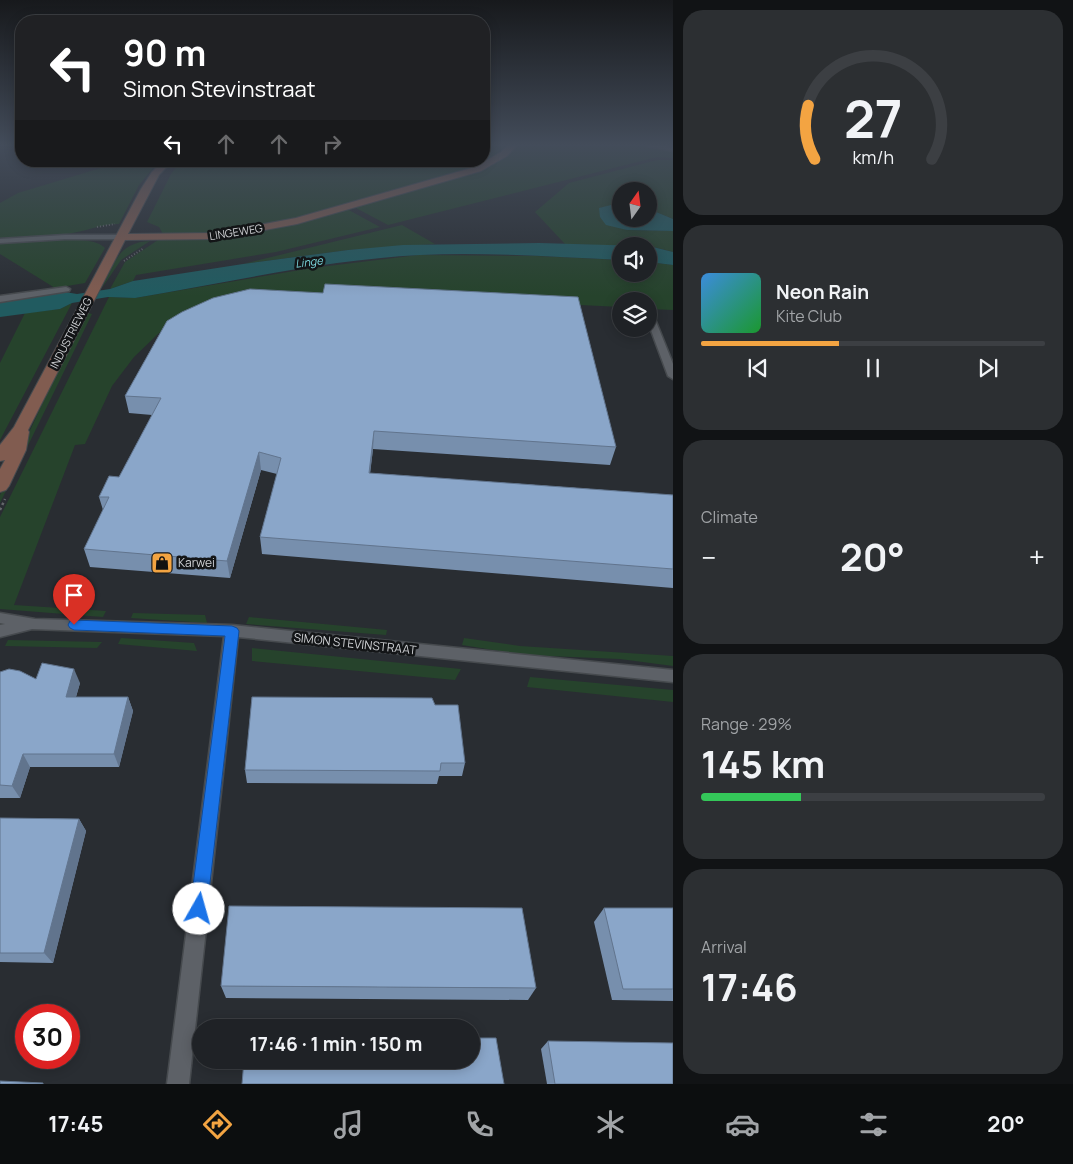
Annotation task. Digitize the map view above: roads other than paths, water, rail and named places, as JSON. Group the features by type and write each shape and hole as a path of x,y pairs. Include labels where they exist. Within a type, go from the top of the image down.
{"main road":[{"name":"INDUSTRIEWEG","path":"0,456 21,428 143,195"},
{"name":"LINGEWEG","path":"122,237 216,236 297,221 392,195"},
{"name":"INDUSTRIEWEG","path":"0,486 18,450 21,428"}],"street":[{"path":"0,242 57,238 122,237"},
{"path":"0,299 66,289"},
{"path":"657,335 673,376"},
{"name":"SIMON STEVINSTRAAT","path":"0,618 35,624 232,631 673,676"},
{"name":"SIMON STEVINSTRAAT","path":"0,631 35,624"},
{"path":"178,1084 232,631"}],"water":[{"path":"612,205 612,226 606,225 600,217 599,208"},
{"path":"658,213 673,219 673,231 627,230 619,228 658,228"},
{"name":"Linge","path":"539,243 612,245 612,260 470,254 384,258 278,272 135,298 108,297 72,303 60,309 0,317 0,302 65,292 77,294 110,289 133,281 243,264 348,250 403,245"},
{"path":"657,248 673,252 673,265 657,263"}],"place":[{"name":"Karwei","path":"162,563"}]}
